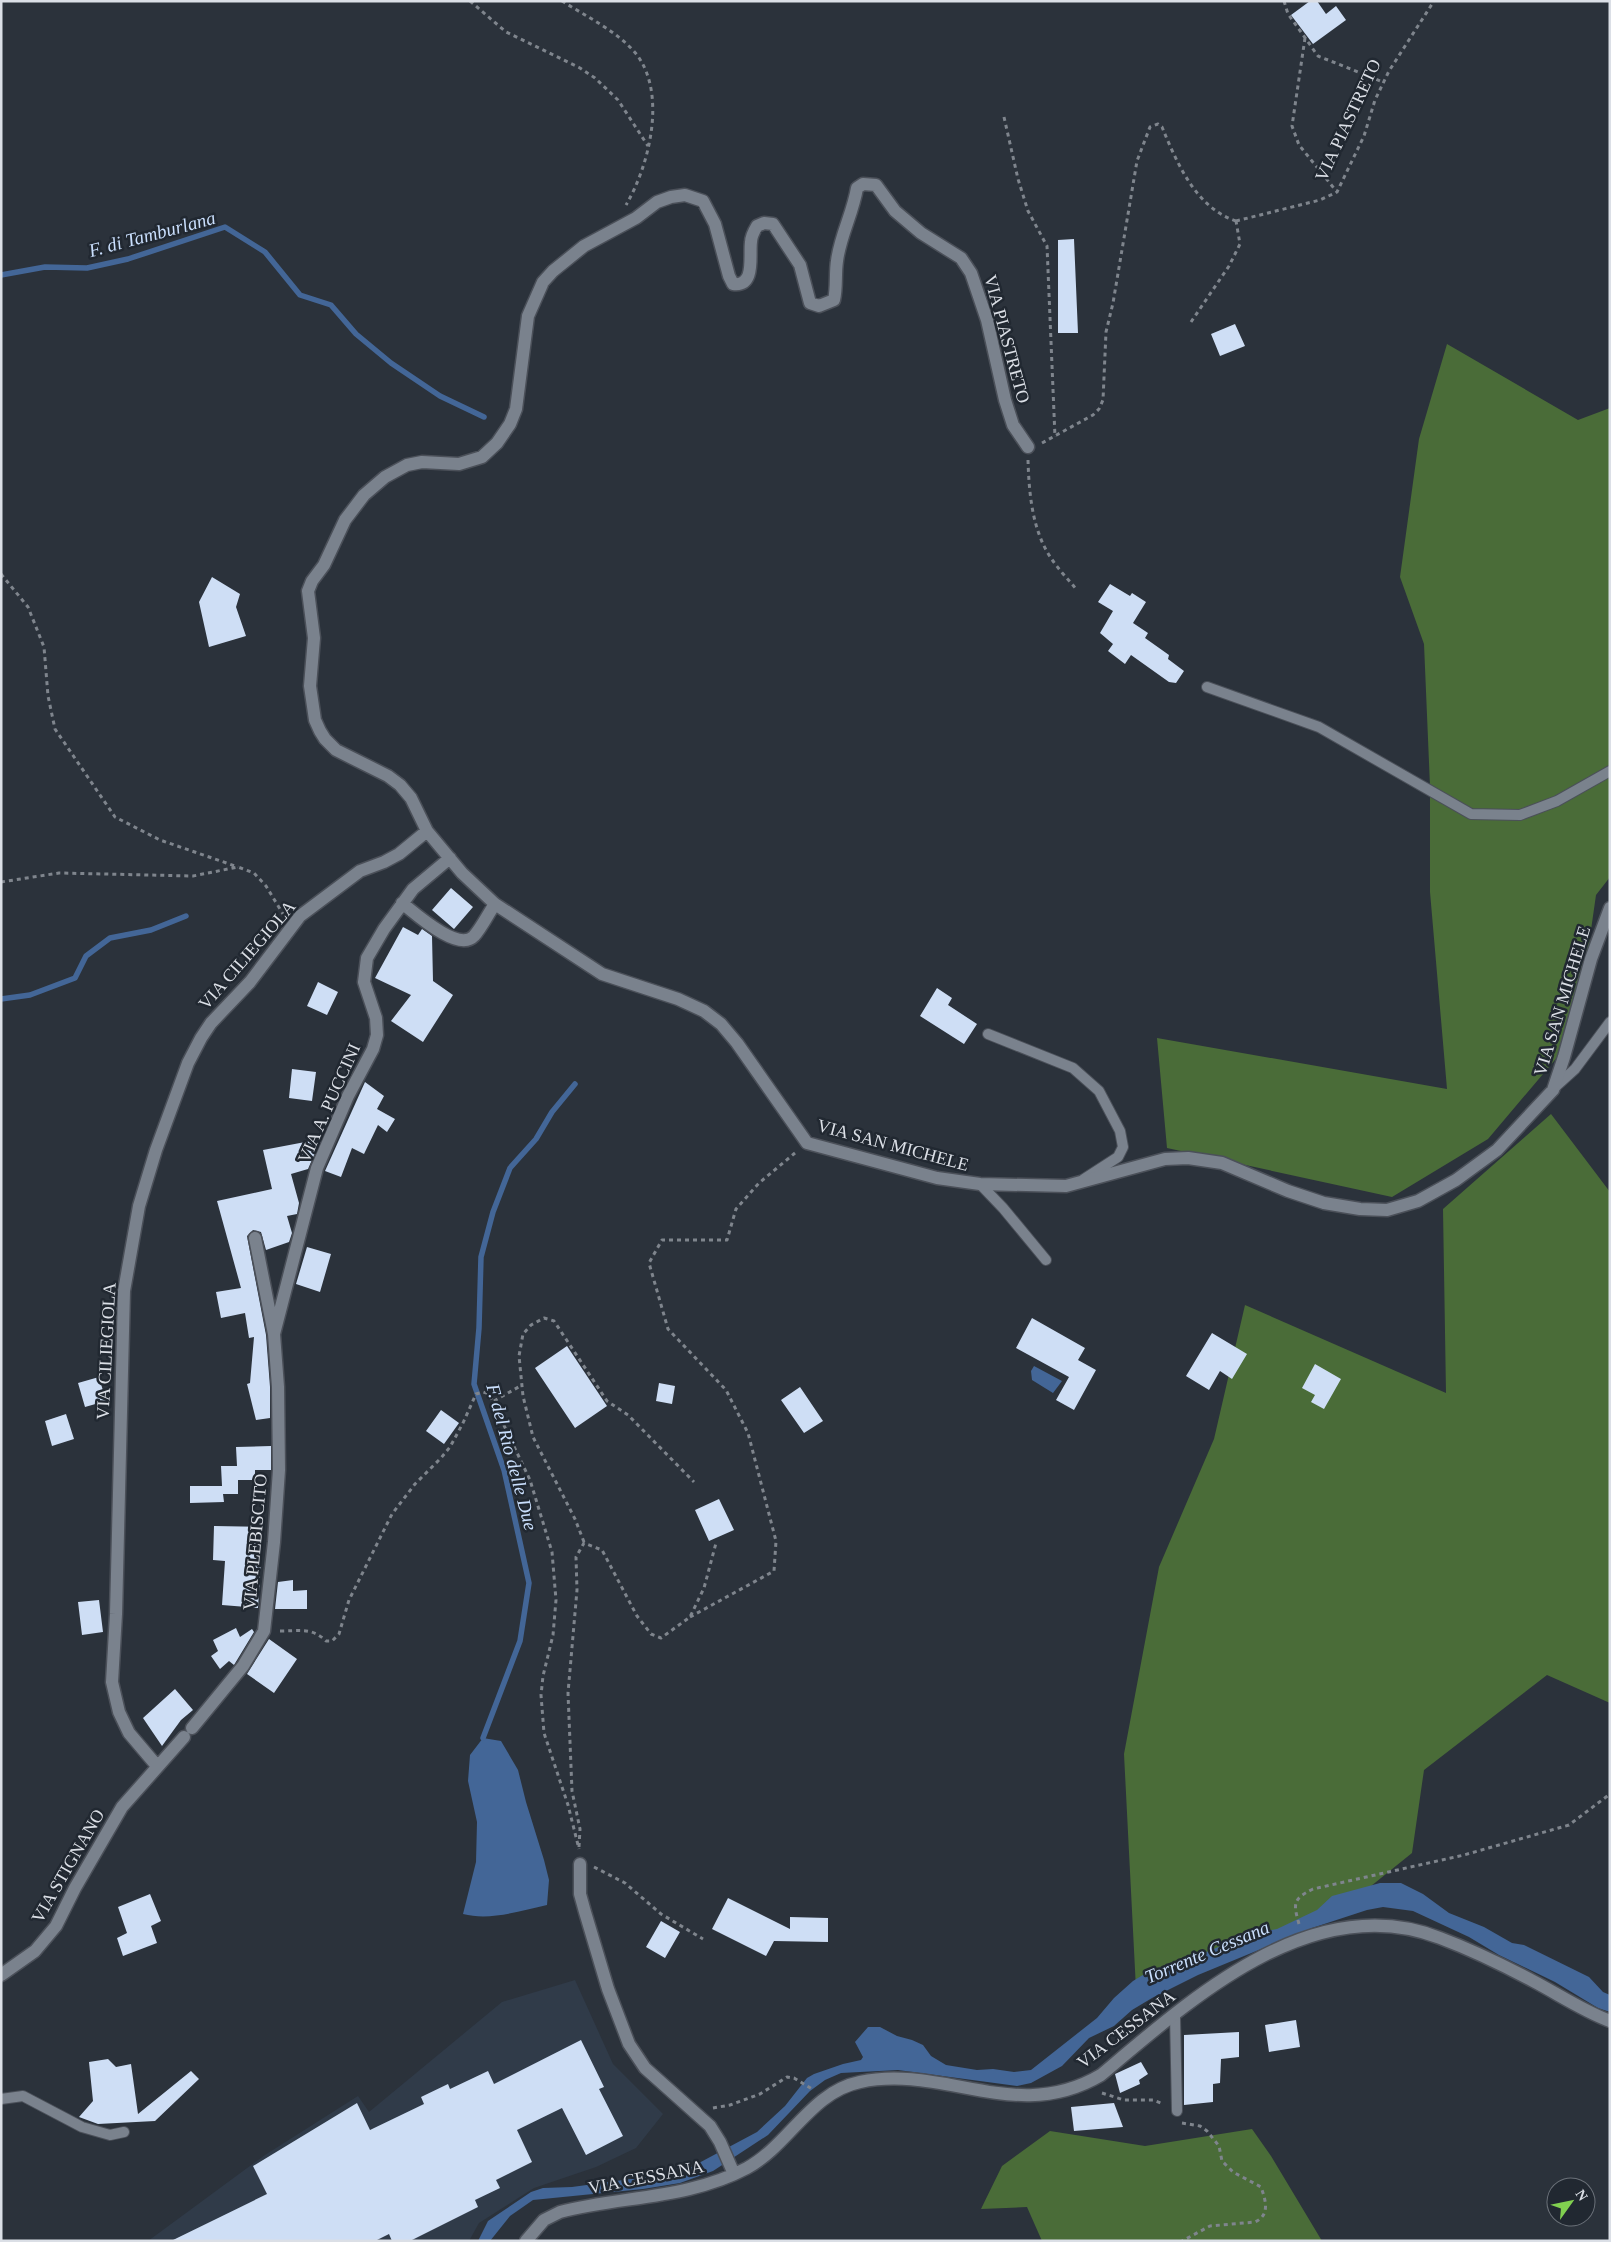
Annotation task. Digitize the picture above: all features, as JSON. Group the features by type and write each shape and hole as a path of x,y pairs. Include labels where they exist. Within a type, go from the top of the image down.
{"street":[{"name":"VIA PIASTRETO","path":"450,858 427,831 411,798 400,785 388,776 336,750 325,740 320,732 315,720 310,686 314,638 308,591 312,581 324,565 344,520 364,495 385,477 407,465 422,462 459,464 482,457 497,443 510,424 516,409 528,316 538,291 542,282 553,271 584,246 636,218 657,202 671,197 695,196 703,201 715,224 729,276 734,284 740,285 745,283 748,278 751,263 750,243 757,226 764,223 772,224 800,265 810,303 819,306 834,300 837,286 837,260 855,202 856,188 863,184 876,186 895,211 921,233 961,258 971,273 987,320 1012,425 1028,447"},
{"name":"VIA CILIEGIOLA","path":"156,1766 129,1733 119,1712 112,1682 116,1614 124,1292 139,1206 156,1150 188,1063 201,1038 212,1023 250,982 300,916 322,897 360,871 400,854 427,831"},
{"name":"VIA A. PUCCINI","path":"274,1334 320,1160 348,1096 373,1049 377,1035 376,1018 364,982 367,958 412,889 450,858"},
{"name":"VIA SAN MICHELE","path":"450,858 462,873 495,904 602,974 678,999 704,1011 721,1024 737,1043 807,1143 937,1178 980,1184 1066,1186 1165,1159 1188,1158 1222,1163 1288,1192 1324,1203 1360,1209 1387,1210 1418,1201 1456,1180 1496,1150 1553,1090 1591,959 1610,908"},
{"path":"402,902 448,936 461,941 473,937 495,904"},
{"path":"255,1238 274,1334"},
{"name":"VIA PLEBISCITO","path":"156,1766 188,1732 243,1666 264,1630 274,1542 279,1470 278,1387 274,1334"},
{"name":"VIA STIGNANO","path":"1,1974 35,1951 56,1926 75,1888 122,1807 156,1766"},
{"path":"580,1858 580,1894 608,1989 629,2044 645,2068 710,2126 720,2142 734,2174"},
{"name":"VIA CESSANA","path":"526,2241 544,2220 560,2212 679,2192 734,2174 770,2153 826,2097 845,2086 882,2080 915,2080 997,2094 1032,2096 1077,2087 1101,2075 1226,1976 1269,1953 1317,1933 1337,1928 1362,1926 1405,1929 1438,1937 1533,1981 1610,2021"}],"lane":[{"path":"1207,687 1319,727 1471,814 1520,815 1557,801 1610,771"},
{"path":"1553,1090 1575,1069 1610,1022"},
{"path":"988,1034 1073,1068 1099,1091 1120,1131 1123,1147 1118,1157 1077,1183"},
{"path":"980,1184 1003,1208 1046,1260"},
{"path":"1175,2016 1177,2111"},
{"path":"1,2099 23,2096 82,2127 110,2135 124,2132"}],"path":[{"path":"470,1 506,32 580,68 595,78 618,100 648,147"},
{"path":"562,1 620,39 638,56 652,92 652,130 648,147 635,186 627,204 621,211"},
{"path":"1284,1 1288,14 1318,56 1383,82"},
{"name":"VIA PIASTRETO","path":"1236,222 1320,200 1337,192 1364,136 1375,100 1383,82 1434,1"},
{"path":"1305,38 1292,126 1299,145 1337,192"},
{"path":"1004,117 1028,212 1047,246 1055,436"},
{"path":"1076,589 1050,558 1036,524 1029,483 1028,447 1038,445 1093,415 1104,400 1106,332 1113,303 1137,161 1150,127 1158,124 1162,127 1176,159 1205,203 1222,216 1236,222 1240,244 1229,266 1191,322"},
{"path":"1,574 28,607 44,647 48,696 54,729 115,816 160,840 254,873 266,886 282,912 287,935"},
{"path":"1,882 60,873 193,876 238,868"},
{"path":"694,1482 628,1415 608,1401 554,1321 544,1318 531,1325 523,1334 519,1356 522,1385 533,1437 575,1519 584,1542 602,1550 637,1616 651,1634 660,1638 690,1617 774,1571 776,1540 748,1433 726,1390 668,1329 649,1262 662,1240 727,1240 736,1209 759,1183 807,1143"},
{"path":"494,1401 522,1385"},
{"path":"264,1630 312,1631 318,1633 326,1640 335,1638 341,1628 349,1600 392,1514 415,1484 450,1447 476,1394 483,1392 489,1394 494,1401 530,1480 552,1552 556,1600 553,1635 543,1676 541,1695 544,1733 568,1805 580,1858"},
{"path":"580,1858 580,1829 572,1791 568,1693 577,1590 576,1558 584,1542"},
{"path":"690,1617 704,1588 716,1543"},
{"path":"1294,1908 1298,1898 1313,1889 1464,1855 1569,1825 1610,1794"},
{"path":"599,1868 625,1883 661,1914 703,1939"},
{"path":"681,2101 697,2107 724,2106 760,2094 785,2078 794,2078 826,2097"},
{"path":"1077,2087 1124,2100 1154,2100 1177,2111 1181,2123 1200,2126 1207,2131 1218,2146 1222,2162 1233,2172 1261,2187 1266,2205 1265,2214 1261,2219 1255,2222 1210,2226 1182,2241"}],"shaded area":[{"path":"575,1980 613,2064 663,2114 636,2148 596,2167 534,2188 479,2223 469,2241 148,2241 265,2155 358,2096 369,2112 502,2002"}],"green space":[{"path":"1447,344 1578,420 1610,408 1610,877 1596,895 1576,1035 1488,1139 1392,1197 1167,1148 1157,1038 1447,1089 1430,892 1430,786 1424,644 1400,577 1419,439"},
{"path":"1551,1114 1610,1192 1610,1703 1547,1675 1424,1770 1412,1853 1345,1907 1136,1989 1124,1754 1159,1567 1214,1439 1245,1305 1446,1393 1443,1209"},
{"path":"1252,2129 1271,2156 1322,2241 1042,2241 1027,2207 981,2209 1002,2166 1050,2131 1145,2146"}],"water":[{"path":"1034,1366 1062,1381 1053,1393 1032,1380 1031,1371"},
{"path":"483,1738 501,1741 518,1770 549,1880 547,1905 494,1916 463,1914 476,1862 477,1822 468,1781 470,1755"},
{"name":"Torrente Cessana","path":"1380,1883 1401,1883 1423,1894 1449,1913 1484,1927 1512,1943 1524,1945 1589,1977 1603,1992 1610,1995 1610,2012 1598,2008 1555,1982 1499,1955 1469,1937 1413,1911 1383,1907 1367,1910 1312,1928 1198,1975 1152,1998 1132,2010 1114,2026 1089,2038 1062,2066 1031,2083 1017,2086 898,2070 841,2073 825,2080 810,2091 768,2135 713,2171 680,2183 643,2189 533,2200 510,2216 490,2241 478,2241 488,2221 531,2192 543,2188 572,2187 682,2172 757,2132 785,2106 807,2078 843,2064 861,2060 863,2057 855,2042 868,2027 880,2027 897,2036 923,2045 931,2056 946,2065 977,2070 993,2069 1014,2072 1031,2070 1097,2018 1114,1998 1133,1981 1151,1970 1195,1957 1246,1935 1277,1929 1317,1910 1332,1896"}],"building":[{"path":"1310,1 1317,1 1326,14 1336,6 1346,20 1313,44 1291,15"},
{"path":"1074,239 1078,333 1058,333 1058,240"},
{"path":"1235,324 1245,346 1220,356 1211,334"},
{"path":"212,577 240,594 236,607 246,636 209,647 199,602"},
{"path":"1110,584 1130,596 1132,593 1146,602 1133,623 1148,633 1145,638 1169,655 1168,659 1184,671 1176,683 1169,682 1131,655 1125,664 1108,651 1113,644 1100,633 1113,611 1098,602"},
{"path":"451,888 473,907 454,929 432,910"},
{"path":"403,927 418,935 422,929 432,936 433,981 453,995 423,1042 391,1021 411,995 375,978"},
{"path":"318,982 338,992 327,1015 307,1006"},
{"path":"937,988 952,998 948,1005 977,1024 964,1044 920,1016"},
{"path":"292,1069 316,1072 312,1101 289,1098"},
{"path":"365,1082 384,1096 377,1109 395,1119 387,1132 378,1125 364,1154 352,1148 341,1177 325,1171"},
{"path":"321,1139 308,1169 291,1174 299,1203 297,1214 287,1216 292,1233 289,1242 266,1250 261,1232 253,1230 247,1236 266,1335 270,1387 270,1418 256,1420 247,1384 250,1383 254,1337 249,1338 245,1313 221,1318 216,1292 241,1288 217,1201 272,1189 263,1150"},
{"path":"307,1247 331,1254 320,1292 296,1284"},
{"path":"1032,1318 1085,1348 1078,1360 1096,1370 1074,1410 1056,1400 1069,1377 1016,1348"},
{"path":"1212,1333 1247,1354 1232,1379 1220,1371 1209,1390 1186,1376"},
{"path":"567,1346 607,1406 575,1428 535,1368"},
{"path":"1315,1364 1341,1379 1324,1409 1311,1402 1315,1395 1302,1388"},
{"path":"99,1377 106,1401 85,1407 78,1383"},
{"path":"659,1383 675,1386 672,1404 656,1401"},
{"path":"800,1387 823,1421 804,1433 781,1400"},
{"path":"441,1410 459,1423 444,1444 426,1431"},
{"path":"66,1414 74,1439 52,1446 45,1421"},
{"path":"271,1446 271,1470 255,1470 255,1480 238,1480 238,1494 223,1494 224,1502 190,1503 190,1486 222,1486 221,1466 237,1466 236,1447"},
{"path":"719,1499 734,1530 709,1541 695,1510"},
{"path":"214,1526 263,1527 258,1608 222,1605 225,1561 213,1560"},
{"path":"293,1580 293,1591 307,1590 307,1609 275,1609 278,1582"},
{"path":"99,1600 103,1632 82,1635 78,1602"},
{"path":"236,1628 240,1637 252,1629 254,1632 234,1665 229,1661 220,1669 211,1656 218,1651 213,1640"},
{"path":"269,1639 297,1659 274,1693 247,1674"},
{"path":"175,1689 193,1710 181,1720 162,1746 143,1718"},
{"path":"150,1894 161,1921 151,1926 157,1943 123,1956 117,1938 127,1933 118,1907"},
{"path":"728,1898 790,1929 790,1917 828,1918 828,1942 774,1941 766,1956 712,1929"},
{"path":"661,1921 680,1932 665,1958 646,1947"},
{"path":"1296,2020 1300,2047 1269,2052 1265,2025"},
{"path":"1239,2032 1239,2057 1221,2059 1220,2083 1213,2084 1213,2102 1184,2105 1184,2035"},
{"path":"581,2040 604,2087 599,2089 623,2136 586,2155 562,2108 517,2130 532,2162 496,2180 500,2188 475,2200 478,2207 410,2241 392,2241 389,2234 375,2241 171,2241 267,2194 253,2166 357,2103 370,2130 424,2104 421,2097 448,2084 450,2089 488,2071 494,2084"},
{"path":"108,2059 116,2067 131,2064 138,2114 191,2071 199,2079 155,2121 98,2124 79,2117 93,2101 89,2062"},
{"path":"1141,2062 1148,2074 1139,2080 1140,2084 1120,2093 1115,2074"},
{"path":"1114,2103 1123,2127 1074,2131 1071,2107"}],"waterway":[{"name":"F. di Tamburlana","path":"1,275 45,267 87,268 128,259 225,227 265,252 300,295 331,305 356,334 391,363 440,396 484,417"},
{"path":"1,999 30,995 75,978 86,956 110,938 151,930 186,916"},
{"name":"F. del Rio delle Due","path":"483,1738 520,1641 529,1583 504,1470 474,1384 479,1328 481,1257 493,1212 510,1168 536,1139 552,1112 575,1084"}]}
